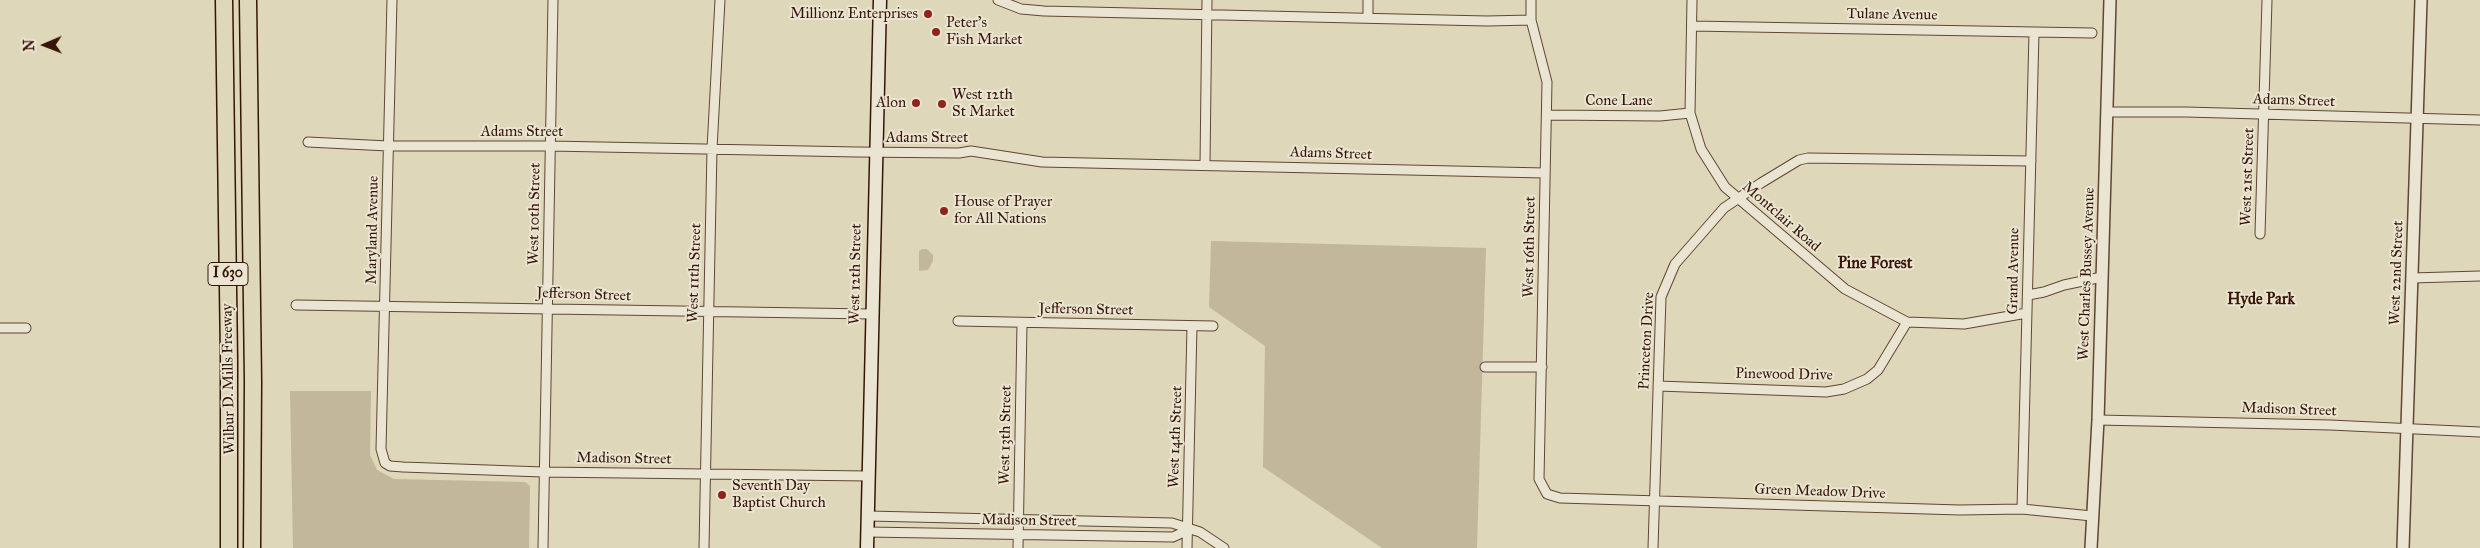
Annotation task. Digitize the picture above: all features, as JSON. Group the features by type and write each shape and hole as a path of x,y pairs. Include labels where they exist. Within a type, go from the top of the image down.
{"highway":[{"name":"Wilbur D. Mills Freeway","path":"224,0 229,369 229,548"},
{"name":"Wilbur D. Mills Freeway","path":"248,0 253,381 252,548"}],"main road":[{"name":"West 12th Street","path":"867,548 871,314 880,0"}],"street":[{"name":"Maryland Avenue","path":"383,459 381,449 392,0"},
{"name":"West 10th Street","path":"543,548 553,0"},
{"name":"West 11th Street","path":"704,548 707,313 712,149 720,0"},
{"path":"998,0 1021,9 1044,11 1531,20"},
{"path":"1044,11 1045,0"},
{"path":"1205,165 1207,0"},
{"path":"1368,0 1368,18"},
{"name":"West 16th Street","path":"1531,0 1531,20 1547,82 1539,479 1547,494"},
{"name":"Montclair Road","path":"1692,0 1690,113 1696,135 1707,160 1726,187 1845,289 1908,322 1964,324 2027,313"},
{"name":"West Charles Bussey Avenue","path":"2091,548 2098,420 2110,0"},
{"name":"West 21st Street","path":"2260,234 2267,0"},
{"name":"West 22nd Street","path":"2403,548 2421,0"},
{"name":"Tulane Avenue","path":"1692,26 2092,33"},
{"name":"Grand Avenue","path":"2022,509 2034,33"},
{"name":"Adams Street","path":"2107,112 2480,120"},
{"name":"Cone Lane","path":"1547,115 1660,116 1690,113"},
{"name":"Adams Street","path":"308,142 388,146 550,146 950,153 971,151 1042,162 1545,173"},
{"name":"Princeton Drive","path":"1653,548 1660,303 1668,276 1683,252 1724,208 1799,160 1808,158 2031,161"},
{"path":"2412,278 2480,276"},
{"path":"2028,295 2064,285 2102,278"},
{"name":"Jefferson Street","path":"296,305 547,308 707,313 871,314"},
{"name":"Jefferson Street","path":"958,321 1213,326"},
{"name":"Pinewood Drive","path":"1658,386 1826,392 1844,389 1867,379 1878,370 1908,322"},
{"name":"West 13th Street","path":"1018,548 1022,323"},
{"name":"West 14th Street","path":"1188,548 1192,326"},
{"path":"0,328 26,328"},
{"path":"1485,366 1542,367"},
{"name":"Madison Street","path":"2098,420 2330,425 2480,432"},
{"name":"Madison Street","path":"383,459 390,466 543,472 868,476"},
{"name":"Green Meadow Drive","path":"1547,494 1560,498 1654,502 2022,509 2092,516"},
{"name":"Madison Street","path":"868,516 1172,522 1188,530 1200,532 1224,548"},
{"name":"Madison Street","path":"868,532 1173,537 1188,530"}],"shaded area":[{"path":"1211,241 1486,248 1477,548 1382,548 1263,467 1265,346 1209,307"},
{"path":"927,249 933,255 933,261 928,270 919,271 919,251"},
{"path":"290,391 371,391 370,455 377,470 394,479 525,482 530,486 529,548 293,548"}],"place":[{"name":"Millionz Enterprises","path":"928,14"},
{"name":"Peter's Fish Market","path":"936,32"},
{"name":"Alon","path":"916,103"},
{"name":"West 12th St Market","path":"942,104"},
{"name":"House of Prayer for All Nations","path":"944,211"},
{"name":"Seventh Day Baptist Church","path":"722,495"}],"district":[{"name":"Pine Forest","path":"1875,264"},
{"name":"Hyde Park","path":"2261,300"}]}
